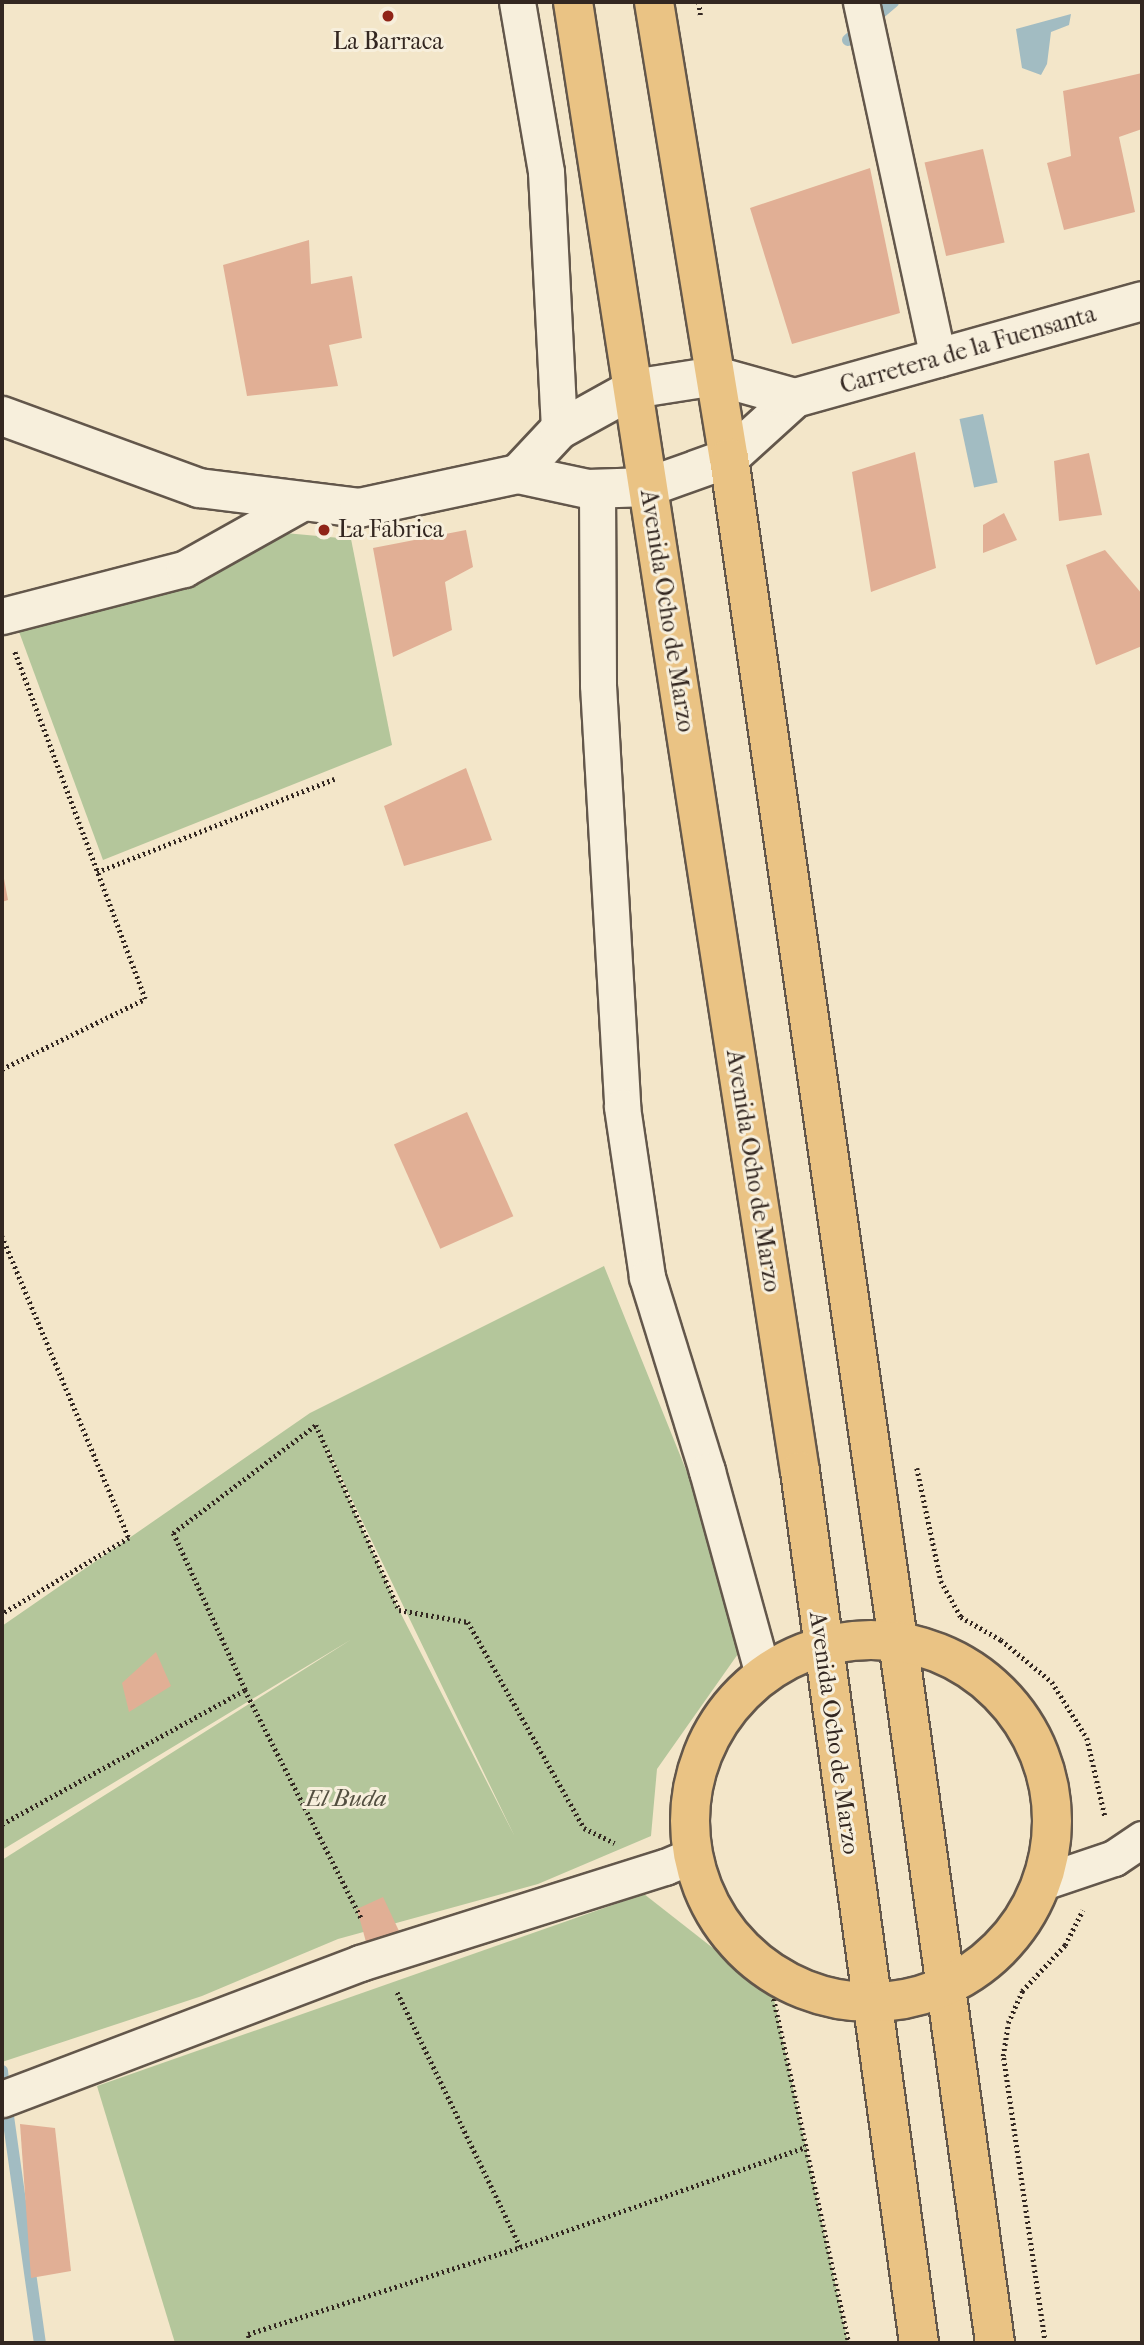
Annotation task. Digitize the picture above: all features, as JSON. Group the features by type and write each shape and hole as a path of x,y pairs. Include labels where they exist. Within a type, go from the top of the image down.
{"main road":[{"name":"Avenida Ocho de Marzo","path":"573,2 800,1471 821,1645 919,2343"},
{"path":"654,2 729,458 995,2343"},
{"name":"Carretera de la Fuensanta","path":"794,398 1142,301"},
{"path":"518,474 559,430 632,388 716,376 794,398"},
{"path":"2,416 199,488 359,508 518,474 597,489 648,487 729,458 794,398"},
{"path":"863,1639 898,1641 949,1657 993,1687 1027,1728 1047,1777 1053,1830 1043,1882 1022,1924 990,1960 916,1999 870,2004 822,1997 768,1972 733,1940 679,1861 702,1755 727,1710 763,1675 794,1656 821,1645 863,1639"}],"street":[{"path":"517,2 546,172 559,430"},
{"path":"861,2 938,359"},
{"path":"597,489 598,685 626,1133 646,1277 708,1471 763,1675"},
{"path":"6,629 184,569 305,501"},
{"path":"1043,1882 1114,1858 1142,1839"},
{"path":"2,2099 380,1956 679,1861"}],"path":[{"path":"699,2 702,28"},
{"path":"2,1069 145,999 6,629"},
{"path":"97,872 334,779"},
{"path":"2,1236 129,1538 2,1614"},
{"path":"361,1918 245,1690 173,1533 316,1425 399,1610 468,1622 584,1828 679,1861"},
{"path":"914,1455 941,1581 961,1616 1001,1640 1052,1682 1087,1738 1114,1858 1065,1945 1022,1991 1006,2034 1003,2056 1045,2343"},
{"path":"2,1824 245,1690"},
{"path":"380,1956 520,2248"},
{"path":"768,1972 849,2343"},
{"path":"250,2343 248,2334 520,2248 806,2147"}],"green space":[{"path":"285,533 351,539 392,745 103,860 18,629"},
{"name":"El Buda","path":"604,1266 752,1634 657,1769 651,1836 538,1884 338,1939 202,1996 2,2062 2,1860 352,1639 2,1850 2,1626 310,1413","holes":["327,1448 514,1835 399,1610"]},
{"path":"644,1894 773,1995 848,2343 175,2343 97,2086"}],"water":[{"path":"1071,14 1069,25 1051,32 1047,64 1041,75 1022,68 1016,29"},
{"path":"983,414 998,482 974,487 960,419"}],"building":[{"path":"1142,73 1142,129 1119,137 1135,212 1064,230 1047,163 1071,156 1063,91"},
{"path":"983,149 1005,243 946,256 925,162"},
{"path":"870,168 900,313 792,344 750,208"},
{"path":"309,240 311,284 352,276 362,338 329,345 338,386 247,396 223,265"},
{"path":"915,452 936,568 871,592 852,472"},
{"path":"1089,453 1102,515 1059,521 1054,461"},
{"path":"1004,513 1017,540 983,553 983,525"},
{"path":"466,530 473,567 445,582 452,630 393,657 373,548"},
{"path":"1105,550 1142,594 1142,646 1096,665 1066,565"},
{"path":"466,768 492,840 404,866 384,806"},
{"path":"2,868 8,900 2,902"},
{"path":"467,1112 513,1216 440,1249 394,1145"},
{"path":"156,1652 171,1686 129,1712 122,1683"},
{"path":"383,1897 399,1931 366,1942 357,1909"},
{"path":"20,2124 55,2128 71,2271 31,2278"}],"waterway":[{"path":"848,40 893,2"},
{"path":"2,2071 3,2081"},
{"path":"8,2116 40,2343"}],"place":[{"name":"La Barraca","path":"388,16"},
{"name":"La Fabrica","path":"324,530"}]}
